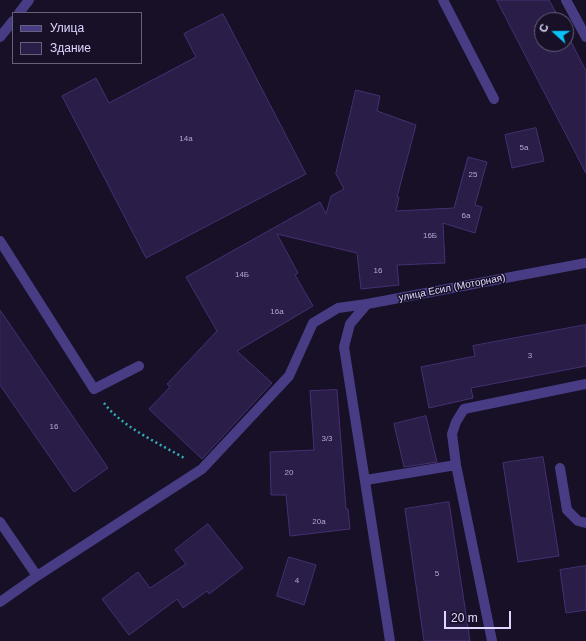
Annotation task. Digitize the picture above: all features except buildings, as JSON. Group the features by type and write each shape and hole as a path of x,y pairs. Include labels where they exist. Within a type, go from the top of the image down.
{"street":[{"path":"20,12 29,0"},
{"path":"443,0 494,98"},
{"path":"566,0 586,37"},
{"path":"0,37 12,22"},
{"path":"0,241 94,389 139,366"},
{"name":"улица Есил (Моторная)","path":"0,602 37,576 202,469 289,376 313,323 338,308 367,304 586,263"},
{"path":"367,304 350,324 344,347 390,641"},
{"path":"492,641 456,465 452,434 456,422 464,409 586,384"},
{"path":"366,480 456,465"},
{"path":"560,468 567,510 578,521 586,523"},
{"path":"0,522 37,576"}],"path":[{"path":"94,389 110,411 126,424 202,469"}]}
